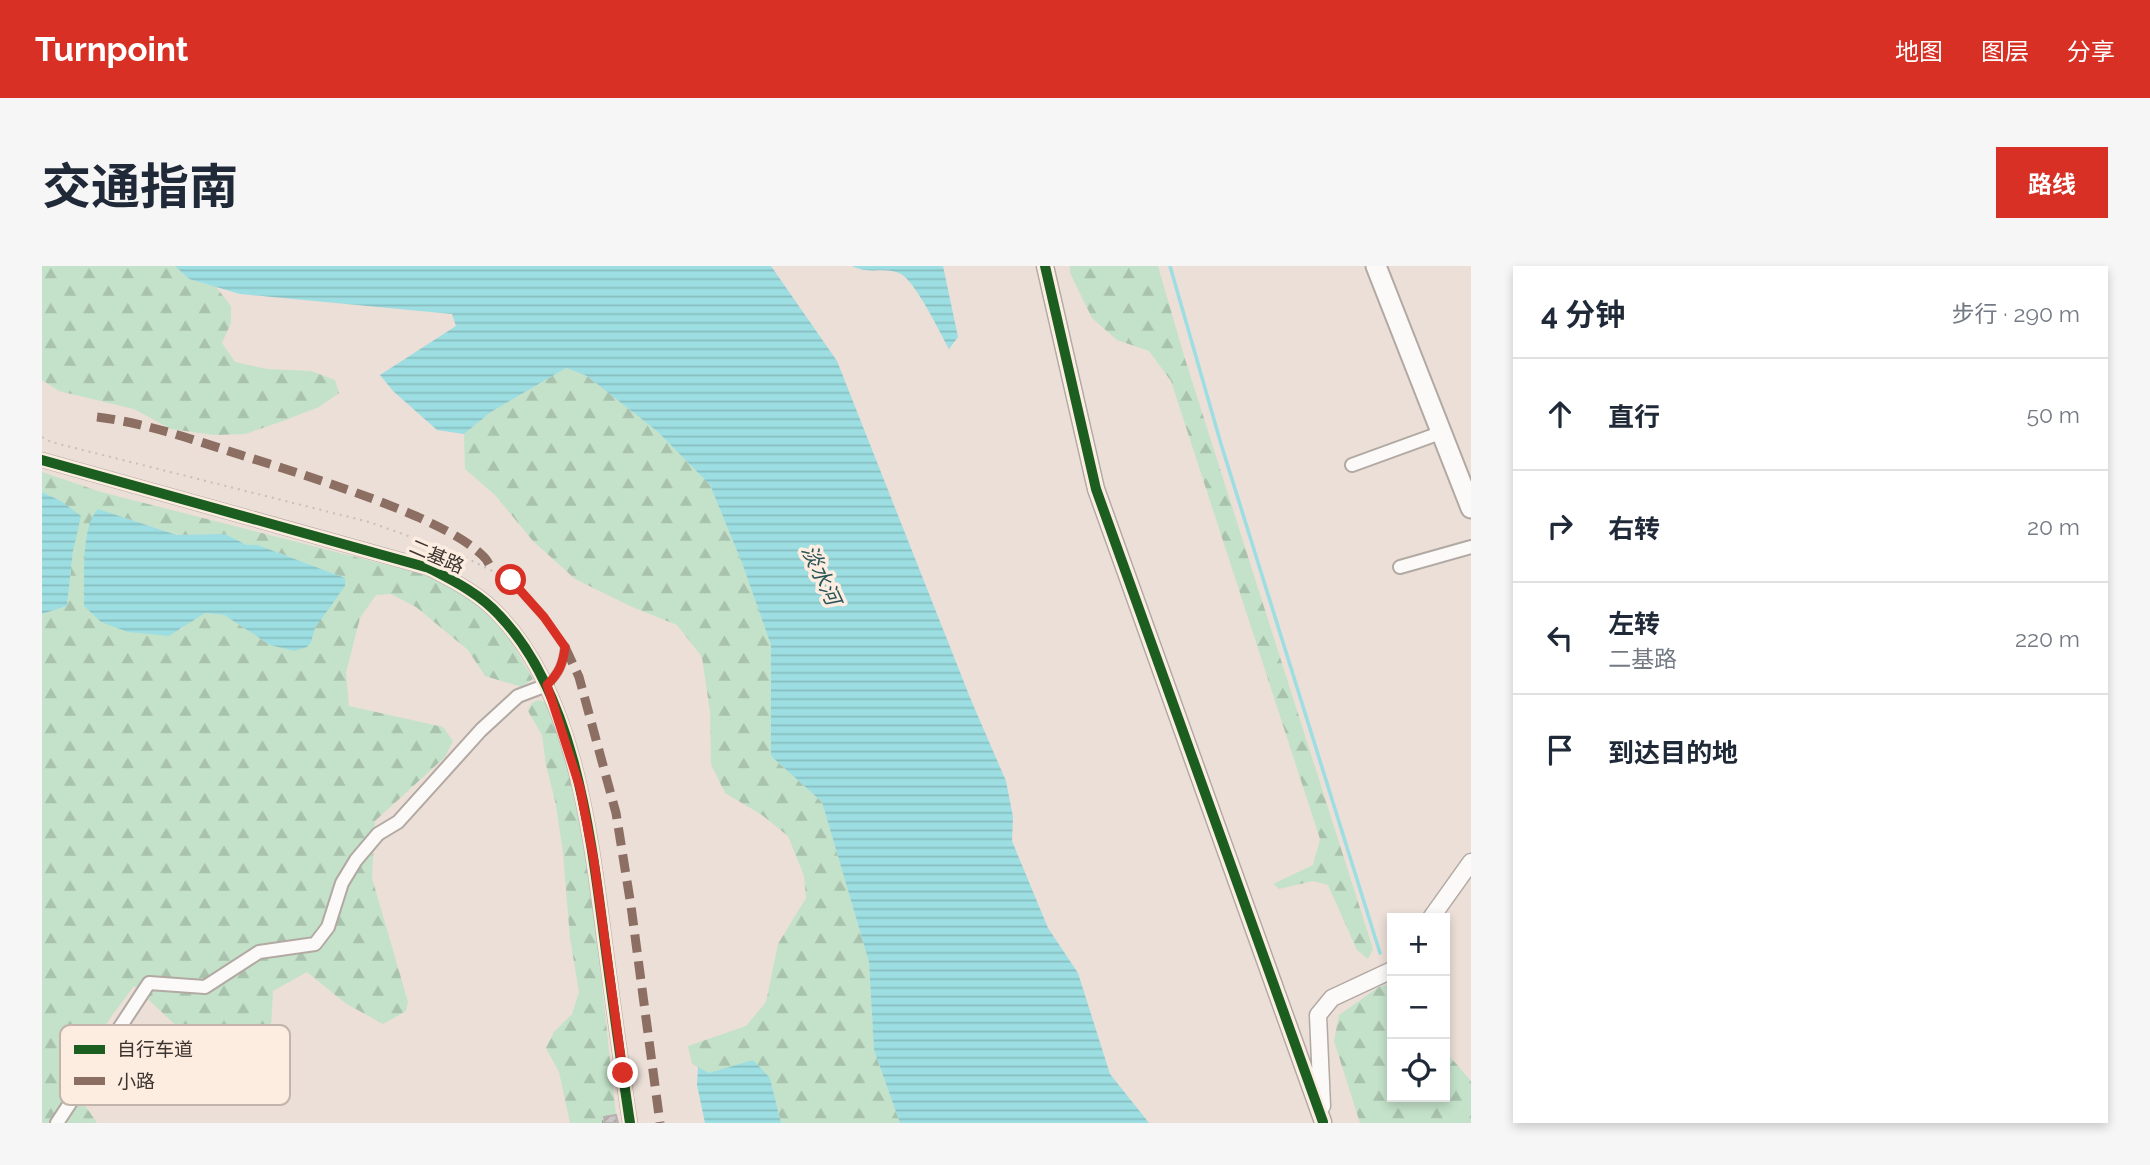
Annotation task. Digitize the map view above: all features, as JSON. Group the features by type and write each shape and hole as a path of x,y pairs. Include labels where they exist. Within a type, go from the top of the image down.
{"main road":[{"path":"1376,266 1471,508"}],"street":[{"path":"1045,266 1096,489 1323,1123"},
{"path":"1352,465 1440,433"},
{"name":"二基路","path":"42,460 429,568 460,584 499,614 518,638 547,685 580,788 594,861 629,1123"},
{"path":"1401,567 1471,547"},
{"path":"121,1025 149,983 205,987 259,953 314,944 328,927 342,883 356,860 378,834 398,822 481,730 518,696 547,685"},
{"path":"1435,913 1471,862"},
{"path":"1323,1123 1318,1015 1332,998 1387,972"},
{"path":"57,1123 69,1105"}],"lane":[{"path":"547,685 557,675 563,662 565,647"}],"path":[{"path":"42,436 51,442 128,463 369,522 456,554 511,580 544,617 565,647"}],"green space":[{"path":"42,266 175,266 189,279 216,287 231,306 231,323 222,343 235,362 267,369 311,371 335,380 339,393 319,407 245,434 214,435 171,429 134,409 59,391 42,380"},
{"path":"1070,266 1158,266 1185,359 1373,949 1368,959 1357,950 1328,885 1313,881 1279,889 1273,884 1313,865 1320,839 1171,381 1149,351 1117,340 1092,318 1070,273"},
{"path":"566,368 587,376 658,432 710,485 742,563 771,645 771,756 822,802 869,962 874,1050 900,1123 781,1123 770,1078 709,1073 692,1064 688,1046 746,1026 766,1002 778,944 806,898 804,876 788,836 762,815 725,793 711,764 710,712 702,657 677,625 575,579 533,541 495,495 465,469 464,434 491,412"},
{"path":"42,472 101,492 430,576 470,598 504,630 533,679 522,687 485,676 468,650 416,607 391,594 376,595 360,618 346,673 349,706 443,727 453,741 445,757 375,821 372,878 408,1002 406,1011 383,1024 345,1003 307,972 273,991 271,1025 175,1025 134,986 105,1025 60,1025 60,1105 85,1105 97,1123 42,1123 42,614 67,606 73,551 61,501 42,492","holes":["106,512 178,535 225,534 247,545 258,545 345,578 345,586 314,628 311,642 270,645 224,615 205,613 188,622 181,630 84,606 85,551"]},
{"path":"538,700 549,703 564,753 585,855 616,1115 604,1117 605,1123 570,1123 559,1072 546,1048 554,1032 572,1014 579,992 570,938 556,805 542,735 528,711 532,703"},
{"path":"1387,985 1387,1102 1450,1102 1450,1057 1471,1081 1471,1123 1360,1123 1334,1041 1339,1015 1379,987"}],"water":[{"name":"淡水河","path":"175,266 771,266 837,361 971,700 1006,781 1013,817 1012,841 1048,928 1078,973 1110,1074 1149,1123 900,1123 874,1050 869,962 822,802 771,756 771,645 742,563 710,485 658,432 587,376 566,368 491,412 464,434 437,430 393,391 380,375 456,326 452,314 240,294 189,279"},
{"path":"852,266 943,266 958,337 949,349 921,297 907,279 895,272 865,270"},
{"path":"42,492 61,501 81,516 73,551 67,606 42,614"},
{"path":"98,509 177,535 225,534 247,545 258,545 345,578 345,586 315,628 311,642 307,647 294,651 270,645 224,615 205,613 169,636 128,632 101,622 84,606 86,541 92,518"},
{"path":"753,1060 770,1078 781,1123 705,1123 697,1085 698,1067 709,1073"}],"building":[{"path":"616,1115 618,1123 605,1123 604,1117"}],"waterway":[{"path":"1170,266 1221,444 1380,953"}],"marked path":[{"path":"97,417 134,423 188,438 396,508 467,543 484,557 493,572"},
{"path":"565,647 579,677 616,813 660,1123"}],"cycle path":[{"path":"1045,266 1096,489 1323,1122"},
{"path":"42,460 429,568 475,594 492,607 525,648 546,685 563,726 576,770 593,859 630,1123"}],"route":[{"path":"511,580 528,597 565,647 563,662 557,675 547,685 580,788 594,861 623,1073"}]}
